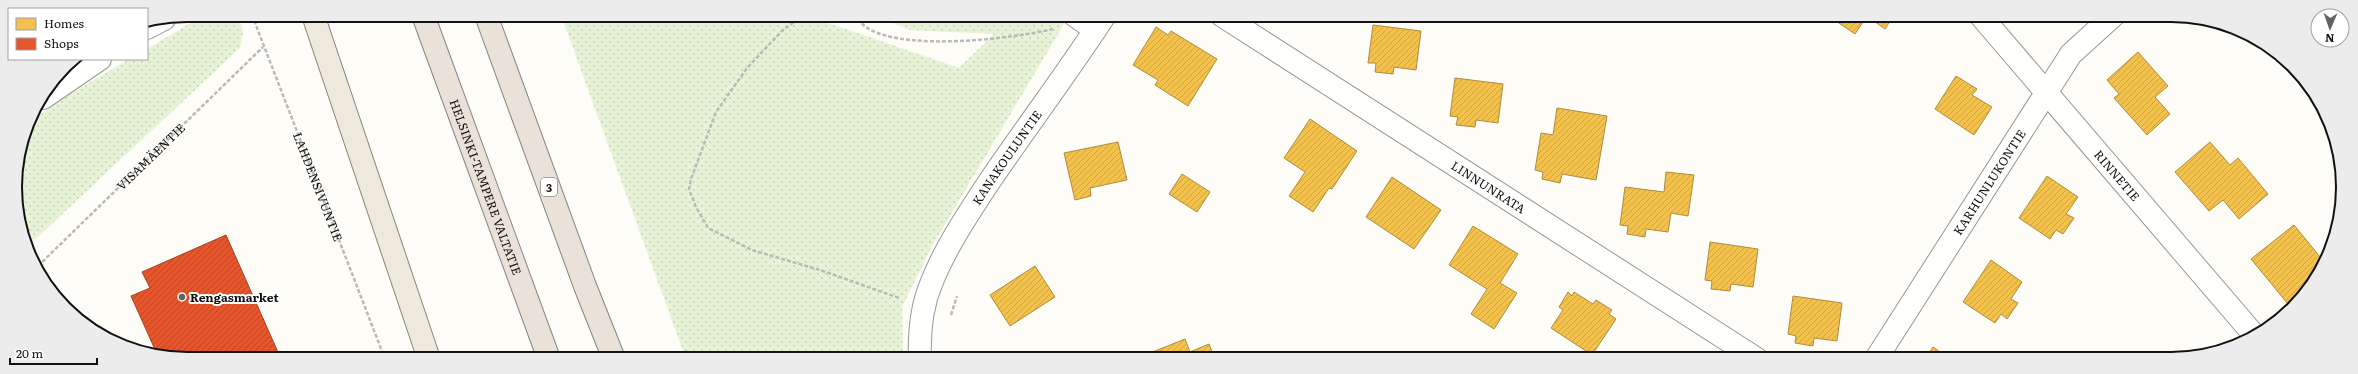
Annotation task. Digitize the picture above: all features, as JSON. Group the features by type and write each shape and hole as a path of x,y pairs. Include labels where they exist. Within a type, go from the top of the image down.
{"highway":[{"name":"HELSINKI-TAMPERE VALTATIE","path":"427,22 546,352"},
{"name":"3","path":"489,22 582,279 611,352"}],"main road":[{"path":"315,22 427,352"}],"street":[{"name":"KANAKOULUNTIE","path":"921,352 924,308 930,285 942,259 1088,22"},
{"name":"LINNUNRATA","path":"1232,22 1746,352"},
{"name":"RINNETIE","path":"1986,22 2045,93 2224,298 2251,331"},
{"name":"KARHUNLUKONTIE","path":"1880,352 2071,54 2106,22"},
{"path":"53,91 99,60"}],"path":[{"name":"LAHDENSIVUNTIE","path":"254,22 263,48 382,352"},
{"path":"794,22 782,32 747,68 716,112 690,179 690,189 696,207 708,228 752,250 820,270 924,308"},
{"path":"861,22 869,29 891,37 919,41 962,40 1009,36 1084,22"},
{"name":"VISAMÄENTIE","path":"41,263 263,48"}],"green space":[{"path":"192,22 241,22 243,33 240,48 32,242 23,209 22,176 25,155 38,116 72,93 127,60 148,60 148,48"},
{"path":"564,22 825,22 959,68 994,34 910,30 891,22 1065,22 932,246 902,307 903,352 683,352"}],"building: Homes":[{"path":"1837,22 1863,22 1855,34"},
{"path":"1875,22 1890,22 1885,29"},
{"path":"1373,25 1421,31 1416,70 1394,67 1393,74 1375,72 1376,63 1368,63"},
{"path":"1156,27 1168,35 1171,31 1217,59 1188,106 1155,85 1158,80 1133,65"},
{"path":"2138,52 2168,86 2155,97 2170,114 2147,135 2114,98 2119,94 2107,80"},
{"path":"1956,76 1977,89 1972,95 1992,107 1974,135 1935,109"},
{"path":"1455,78 1503,84 1498,123 1476,120 1475,127 1456,125 1458,117 1450,116"},
{"path":"1557,108 1607,116 1596,180 1562,174 1560,183 1542,179 1543,172 1535,170 1541,133 1553,135"},
{"path":"1310,119 1357,151 1332,189 1329,188 1313,212 1289,196 1305,172 1284,158"},
{"path":"1118,142 1127,180 1090,188 1091,196 1075,200 1064,153"},
{"path":"2210,142 2230,165 2238,158 2268,194 2239,219 2223,200 2209,211 2175,172"},
{"path":"1666,172 1694,175 1688,216 1671,213 1668,232 1646,229 1645,237 1627,234 1628,226 1620,225 1625,187 1664,192"},
{"path":"1182,174 1210,192 1197,212 1169,194"},
{"path":"2047,176 2078,197 2066,214 2074,218 2063,234 2056,230 2050,239 2019,218"},
{"path":"1392,177 1441,210 1414,249 1366,217"},
{"path":"2294,225 2320,257 2308,279 2288,304 2251,259"},
{"path":"1473,226 1518,254 1500,283 1517,293 1494,329 1471,314 1487,289 1449,265"},
{"path":"1710,242 1758,249 1753,287 1731,284 1730,291 1711,289 1712,281 1705,280"},
{"path":"1991,260 2022,282 2011,299 2018,303 2007,319 2001,314 1995,323 1963,302"},
{"path":"1035,266 1055,297 1010,326 990,295"},
{"path":"1568,292 1572,296 1574,292 1593,304 1596,300 1612,310 1609,314 1616,319 1594,352 1587,352 1551,328 1563,310 1559,307"},
{"path":"1793,296 1842,303 1837,341 1814,338 1813,346 1795,343 1796,336 1788,334"},
{"path":"1185,339 1190,352 1152,352"},
{"path":"1209,344 1212,352 1190,352"},
{"path":"1933,347 1940,352 1930,352"}],"building: Shops":[{"path":"226,235 278,352 176,352 155,349 131,296 150,288 142,272"}],"place":[{"name":"Rengasmarket","path":"182,297"}]}
